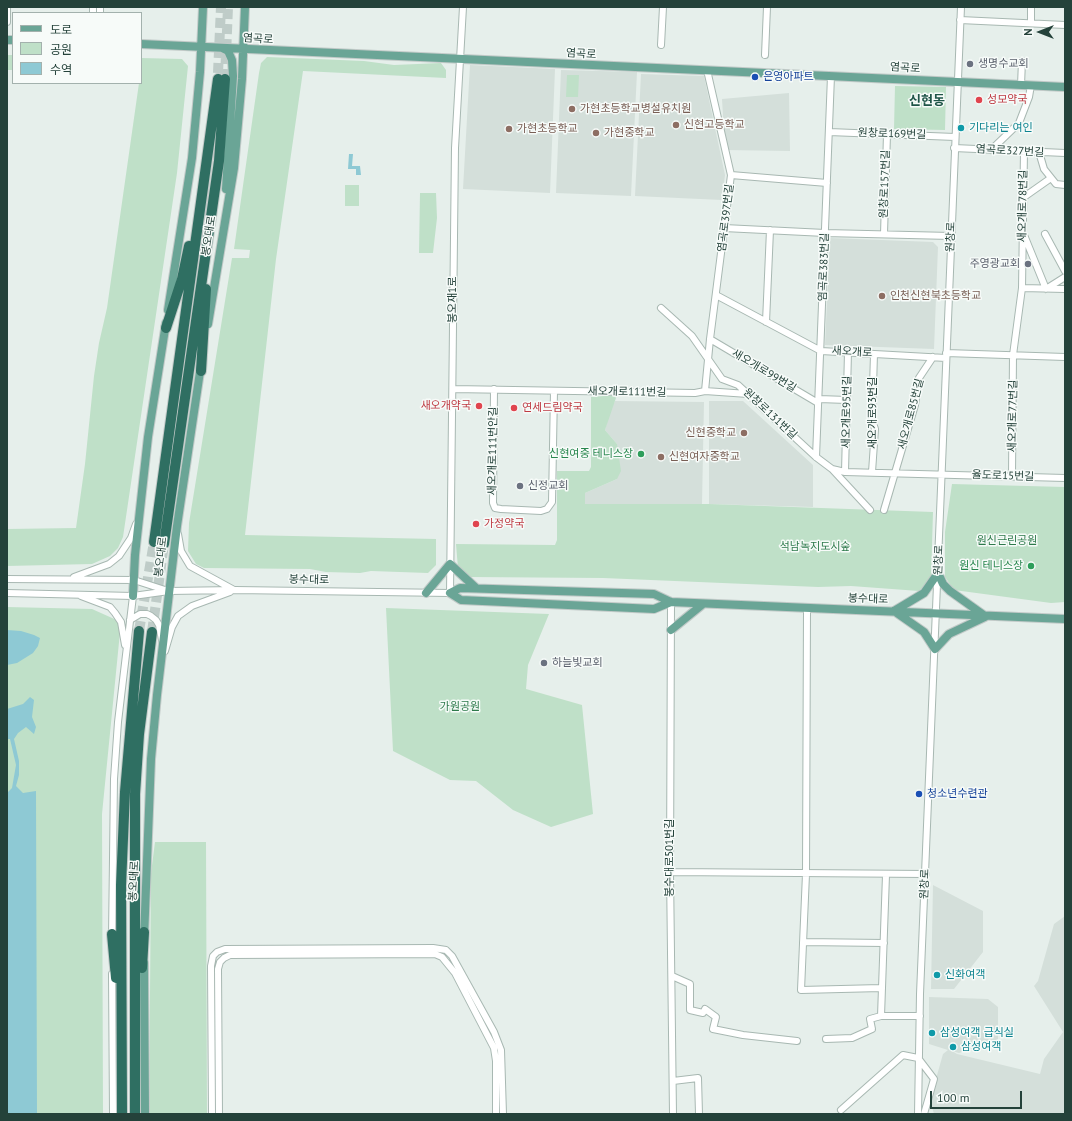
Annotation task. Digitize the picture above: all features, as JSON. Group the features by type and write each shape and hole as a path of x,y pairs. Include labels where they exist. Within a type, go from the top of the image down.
{"highway":[{"name":"봉오대로","path":"222,79 219,161 159,543 206,172 222,79"},
{"path":"200,371 209,257 219,161"},
{"path":"166,328 182,279 206,172"},
{"name":"봉오대로","path":"121,1114 121,885 125,792 140,631"},
{"name":"봉오대로","path":"135,1114 135,794 140,734 152,632"},
{"path":"135,1068 144,932"},
{"path":"112,934 122,1067"}],"main road":[{"name":"봉오대로","path":"133,596 148,437 192,158 202,7"},
{"name":"봉오대로","path":"144,1114 144,932 151,759 162,642 177,526 200,371 225,214 234,168 244,49 245,7"},
{"name":"염곡로","path":"142,44 1065,87"},
{"path":"222,48 228,51 232,60 233,76 225,214"},
{"path":"426,593 450,564 476,588"},
{"path":"938,572 943,584 950,591 985,616 949,634 935,650 924,632 894,611 924,593 938,572"},
{"name":"봉수대로","path":"450,594 460,588 654,594 671,602 703,604 1065,619"},
{"name":"봉수대로","path":"450,594 461,600 654,609 671,602"},
{"path":"671,630 703,604"}],"street":[{"path":"7,22 8,7"},
{"name":"봉오재1로","path":"450,594 454,155 463,7"},
{"path":"661,45 663,7"},
{"path":"765,55 767,7"},
{"name":"원창로","path":"918,1114 918,1058 937,614 954,148 961,7"},
{"path":"1031,7 1031,23"},
{"path":"960,20 1065,25"},
{"path":"1021,85 1022,61"},
{"name":"염곡로397번길","path":"708,70 731,176 716,295"},
{"name":"염곡로383번길","path":"821,351 831,76"},
{"path":"991,150 1019,123 1029,97 1031,85"},
{"name":"원창로169번길","path":"829,132 955,137"},
{"name":"원창로157번길","path":"884,234 887,134"},
{"name":"염곡로327번길","path":"954,148 1065,153"},
{"name":"새오개로78번길","path":"1013,355 1022,288 1024,151"},
{"path":"1039,152 1044,169 1056,184 1065,185"},
{"path":"731,176 827,183"},
{"path":"1024,197 1052,178"},
{"name":"원창로157번길","path":"724,228 825,233 951,236"},
{"path":"766,322 770,230"},
{"path":"1023,232 1046,289"},
{"path":"1045,234 1065,271"},
{"path":"1046,289 1065,277"},
{"path":"1022,288 1065,289"},
{"path":"705,391 716,295"},
{"name":"새오개로","path":"716,295 821,351 933,357 946,355 1065,357"},
{"name":"원창로131번길","path":"661,308 692,336 722,379 738,385 816,457 832,469 870,510"},
{"name":"새오개로99번길","path":"710,339 818,401"},
{"path":"816,457 821,351"},
{"name":"새오개로95번길","path":"845,472 848,352"},
{"name":"새오개로93번길","path":"872,472 875,429 872,420 874,354"},
{"name":"새오개로77번길","path":"1012,476 1013,355"},
{"name":"새오개로85번길","path":"895,473 915,405 919,378 933,357"},
{"name":"새오개로111번길","path":"453,389 695,393 705,391 748,394"},
{"name":"새오개로111번안길","path":"494,390 493,503 496,508 501,509 541,511 547,509 552,502 554,391"},
{"path":"818,401 847,400"},
{"name":"원창로131번길","path":"832,469 845,472 942,474"},
{"path":"884,510 895,473"},
{"name":"율도로15번길","path":"942,474 1065,478"},
{"path":"69,579 109,564 120,556 131,538 142,507"},
{"path":"177,526 182,551 190,566 235,590"},
{"name":"봉수대로","path":"7,579 134,580 169,591"},
{"path":"161,662 172,627 178,616 192,606 235,590"},
{"name":"봉수대로","path":"7,592 133,596 169,591 235,590 450,594"},
{"path":"70,593 95,600 110,607 121,622 124,633 126,656"},
{"name":"봉오대로","path":"113,1114 112,934 114,779 118,722 133,596"},
{"name":"봉수대로501번길","path":"671,602 670,872 673,1114"},
{"path":"807,608 806,874 801,990 881,988"},
{"path":"130,620 140,614 147,614 151,616 159,625 162,642"},
{"path":"670,872 886,875 926,874"},
{"path":"881,1016 886,875"},
{"path":"803,942 884,943"},
{"path":"212,1114 211,966 213,956 217,952 225,949 433,948 446,950 452,956 494,1032 501,1050 503,1114"},
{"path":"219,1114 218,969 220,962 224,958 230,955 396,954 435,954 442,957 455,973 494,1048 496,1061 496,1114"},
{"path":"672,976 690,984 690,1010 703,1013 705,1009 716,1017 713,1029 743,1035 797,1041"},
{"path":"826,1039 852,1038 872,1029 870,1018 881,1016 920,1016"},
{"path":"841,1110 902,1055 918,1058 934,1079 924,1114"},
{"path":"673,1080 698,1078 699,1114"}],"shaded area":[{"name":"가현초등학교","path":"470,65 555,69 550,193 463,189"},
{"name":"가현중학교","path":"561,70 637,72 631,196 556,193"},
{"name":"신현고등학교","path":"641,74 704,76 725,175 722,200 635,196"},
{"name":"신현고등학교","path":"789,93 790,151 725,150 722,99"},
{"name":"인천신현북초등학교","path":"830,238 933,242 938,247 934,349 825,345"},
{"name":"신현여자중학교","path":"615,401 704,402 702,504 584,504 585,493 617,479 617,444 605,430 610,410"},
{"name":"신현중학교","path":"709,401 743,401 813,465 813,507 709,504"},
{"name":"신화여객","path":"933,885 983,911 983,952 954,989 931,989"},
{"path":"1065,916 1065,1114 934,1114 930,1100 943,1054 948,1050 929,1044 929,997 988,999 998,1007 998,1040 959,1053 952,1051 957,1054 1040,1074 1044,1059 1063,1032 1034,986 1038,981 1054,924"}],"green space":[{"path":"7,55 12,55 12,70 7,70"},
{"path":"267,57 364,61 394,65 441,63 446,70 446,78 303,71 276,259 245,535 436,539 436,565 428,573 371,571 360,573 326,572 310,569 204,568 196,564 188,551 189,523 232,258 249,258 250,250 234,249 259,73 261,63"},
{"path":"142,58 182,59 188,66 177,173 123,537 118,548 110,556 92,564 7,566 7,529 76,528 85,464 94,376 99,343 107,308 139,84 142,84"},
{"path":"567,75 579,75 578,97 566,97"},
{"path":"895,86 946,87 945,130 894,129"},
{"path":"345,185 359,185 359,206 345,206"},
{"path":"420,193 436,193 437,218 433,253 419,253"},
{"name":"석남녹지도시숲","path":"617,395 605,430 617,444 621,471 617,479 585,493 585,504 709,504 933,512 931,579 919,591 851,586 818,587 603,578 470,577 463,574 458,568 456,544 555,545 557,540 557,471 589,471 591,467 591,397"},
{"name":"원신근린공원","path":"952,484 1065,487 1065,602 1051,603 954,590 945,577 945,532"},
{"path":"7,607 92,609 121,622 102,814 103,1114 7,1114"},
{"name":"가원공원","path":"386,608 549,614 528,665 526,689 582,705 593,814 551,827 513,810 476,781 450,780 393,751"},
{"path":"155,842 206,842 207,1114 149,1114 151,873"}],"water":[{"path":"349,154 353,154 352,166 360,166 361,175 356,175 356,169 348,169"},
{"path":"7,630 21,631 40,638 38,646 33,653 17,663 7,665"},
{"path":"30,697 34,700 32,717 36,727 34,734 26,727 18,733 14,739 19,761 19,775 16,786 23,793 36,791 37,1114 7,1114 7,793 12,788 16,765 10,739 7,739 7,709 23,704"}],"tunnel":[{"path":"218,73 221,7"},
{"path":"225,79 228,7"},
{"path":"139,631 154,542"},
{"path":"152,632 164,544"}],"place":[{"name":"생명수교회","path":"970,64"},
{"name":"은영아파트","path":"755,77"},
{"name":"성모약국","path":"979,100"},
{"name":"가현초등학교병설유치원","path":"572,109"},
{"name":"신현고등학교","path":"676,125"},
{"name":"기다리는 여인","path":"961,128"},
{"name":"가현초등학교","path":"509,129"},
{"name":"가현중학교","path":"596,133"},
{"name":"주영광교회","path":"1028,264"},
{"name":"인천신현북초등학교","path":"882,296"},
{"name":"새오개약국","path":"479,406"},
{"name":"연세드림약국","path":"514,408"},
{"name":"신현중학교","path":"744,433"},
{"name":"신현여중 테니스장","path":"641,454"},
{"name":"신현여자중학교","path":"661,457"},
{"name":"신정교회","path":"520,486"},
{"name":"가정약국","path":"476,524"},
{"name":"원신 테니스장","path":"1031,566"},
{"name":"하늘빛교회","path":"544,663"},
{"name":"청소년수련관","path":"919,794"},
{"name":"신화여객","path":"937,975"},
{"name":"삼성여객 급식실","path":"932,1033"},
{"name":"삼성여객","path":"953,1047"}],"district":[{"name":"신현동","path":"927,101"}]}
